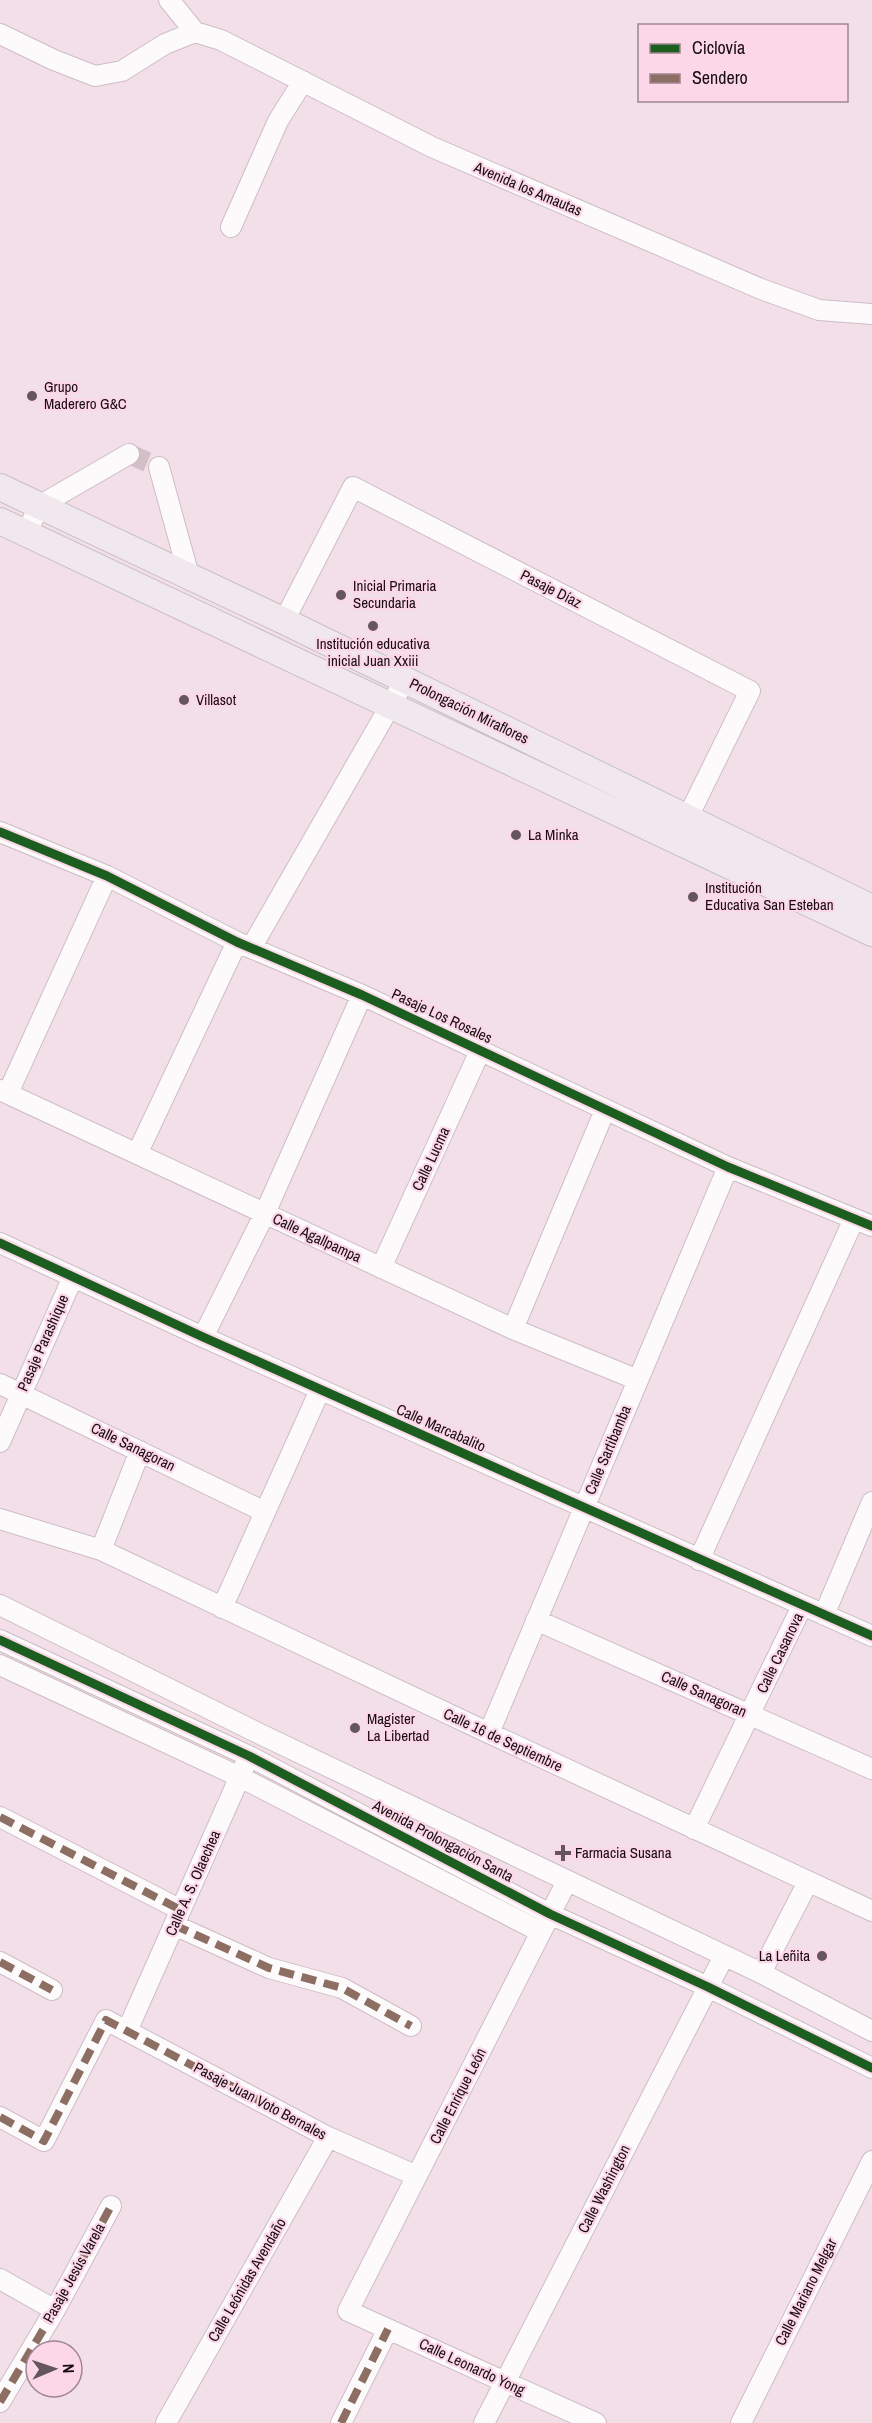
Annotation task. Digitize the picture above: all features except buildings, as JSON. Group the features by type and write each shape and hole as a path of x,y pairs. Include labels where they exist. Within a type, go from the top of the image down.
{"main road":[{"name":"Prolongación Miraflores","path":"0,487 284,621 872,908"},
{"name":"Prolongación Miraflores","path":"0,521 872,933"}],"street":[{"path":"0,34 54,60 95,76 122,71 165,44 195,32 169,0"},
{"name":"Avenida los Amautas","path":"195,32 221,39 432,147 761,289 819,310 872,314"},
{"path":"231,227 278,121 303,81"},
{"path":"26,534 39,506 129,454"},
{"path":"159,467 189,576"},
{"name":"Pasaje Díaz","path":"284,621 353,487 750,691 688,817"},
{"path":"137,1154 244,945 392,705 405,680"},
{"path":"677,840 688,817"},
{"name":"Pasaje Los Rosales","path":"0,832 107,876 244,945 362,995 728,1167 863,1222"},
{"path":"4,1092 107,876"},
{"path":"203,1337 264,1213 362,995"},
{"name":"Calle Lucma","path":"381,1268 480,1051"},
{"name":"Calle Agallpampa","path":"4,1092 513,1329 638,1380"},
{"path":"513,1329 605,1110"},
{"name":"Calle Sartibamba","path":"489,1733 728,1167"},
{"path":"699,1560 863,1222"},
{"name":"Calle Marcabalito","path":"0,1243 320,1390 872,1636"},
{"name":"Pasaje Parashique","path":"0,1442 73,1277"},
{"name":"Calle Sanagoran","path":"0,1384 265,1512"},
{"path":"222,1608 320,1390"},
{"path":"101,1550 140,1451"},
{"name":"Calle Casanova","path":"824,1616 872,1502"},
{"name":"Calle 16 de Septiembre","path":"0,1519 101,1550 808,1882 871,1906"},
{"name":"Avenida Prolongación Santa","path":"0,1605 260,1734 761,1973 872,2031"},
{"name":"Calle Casanova","path":"694,1829 802,1606"},
{"name":"Calle Sanagoran","path":"536,1620 872,1768"},
{"name":"Avenida Prolongación Santa","path":"0,1640 249,1756 546,1923"},
{"name":"Avenida Prolongación Santa","path":"0,1665 546,1923 708,1987 872,2068"},
{"name":"Calle A. S. Olaechea","path":"127,2031 260,1734"},
{"path":"0,1817 269,1968 342,1988 411,2026"},
{"name":"Calle Enrique León","path":"348,2311 567,1881"},
{"path":"761,1973 808,1882"},
{"name":"Calle Washington","path":"484,2423 724,1956"},
{"path":"0,1962 52,1990"},
{"name":"Pasaje Juan Voto Bernales","path":"0,2117 44,2141 105,2020 328,2137 417,2176"},
{"name":"Calle Leónidas Avendaño","path":"166,2423 328,2137"},
{"name":"Calle Mariano Melgar","path":"741,2423 872,2161"},
{"name":"Pasaje Jesús Varela","path":"0,2402 55,2310 111,2206"},
{"path":"0,2279 55,2310"},
{"name":"Calle Leonardo Yong","path":"348,2311 596,2423"},
{"path":"342,2423 388,2329"}],"tunnel":[{"path":"129,454 159,467"}],"marked path":[{"path":"0,1817 181,1910"},
{"path":"174,1925 269,1968 342,1988 411,2026"},
{"path":"0,1962 52,1990"},
{"path":"0,2117 44,2141 106,2020 328,2137"},
{"path":"0,2402 55,2310 111,2206"},
{"path":"341,2423 388,2329"}],"cycle path":[{"path":"0,832 107,876 237,942 362,995 728,1167 872,1226"},
{"path":"0,1243 203,1337 872,1636"},
{"path":"0,1640 249,1756 550,1914 708,1987 872,2068"}],"place":[{"name":"Grupo Maderero G&C","path":"32,396"},
{"name":"Inicial Primaria Secundaria","path":"341,595"},
{"name":"Institución educativa inicial Juan Xxiii","path":"373,626"},
{"name":"Villasot","path":"184,700"},
{"name":"La Minka","path":"516,835"},
{"name":"Institución Educativa San Esteban","path":"693,897"},
{"name":"Magister La Libertad","path":"355,1728"},
{"name":"Farmacia Susana","path":"563,1853"},
{"name":"La Leñita","path":"822,1956"}]}
